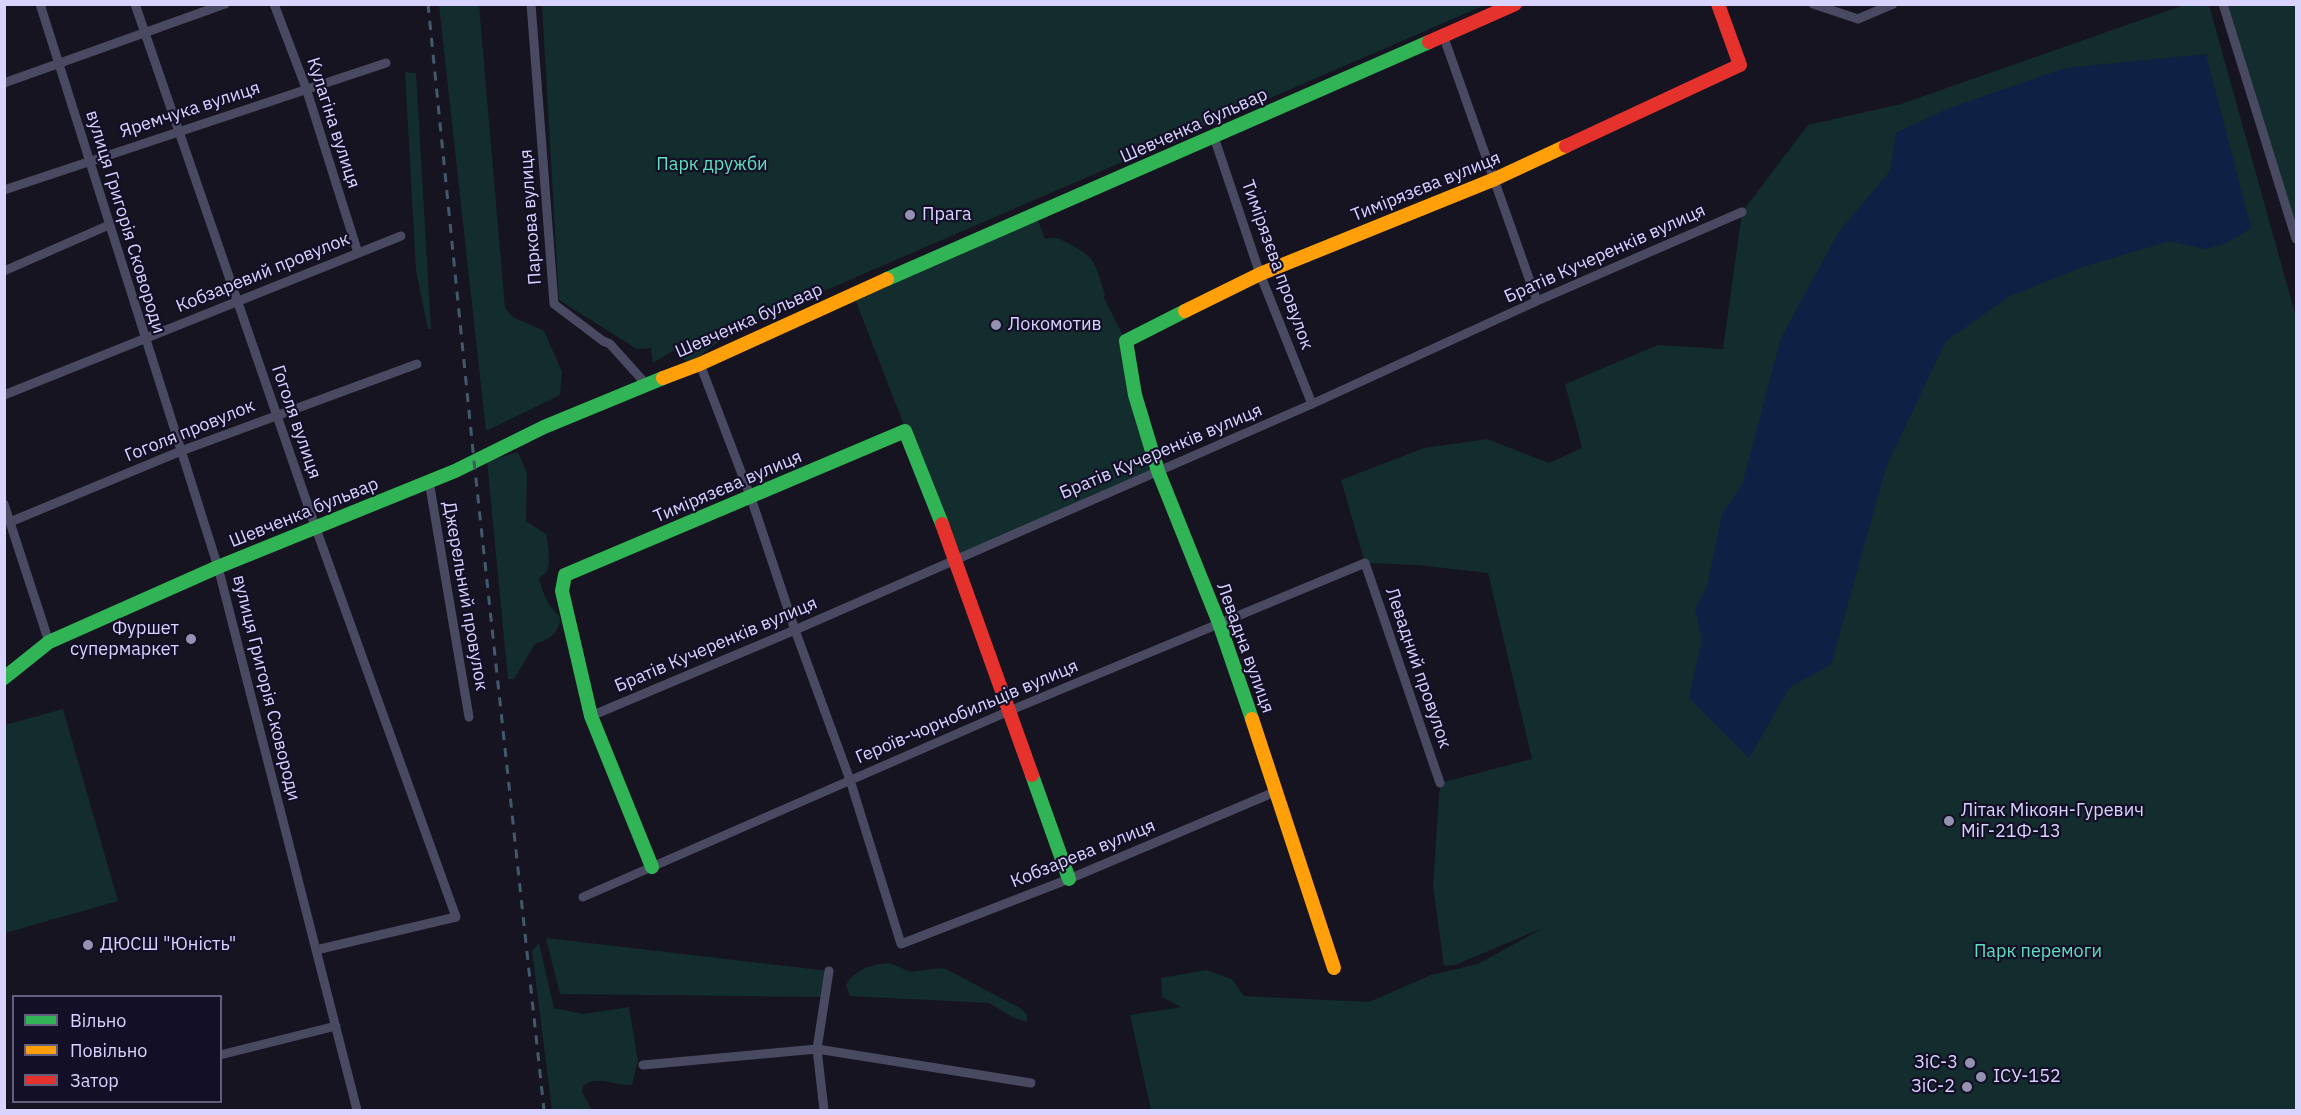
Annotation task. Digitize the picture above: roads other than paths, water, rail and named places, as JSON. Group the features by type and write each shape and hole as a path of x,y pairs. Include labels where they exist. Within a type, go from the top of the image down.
{"street":[{"name":"вулиця Григорія Сковороди","path":"40,4 218,567 357,1110"},
{"name":"Гоголя вулиця","path":"135,4 315,526 456,917 316,950"},
{"path":"4,83 225,4"},
{"name":"Кулагіна вулиця","path":"274,4 306,88 358,253"},
{"name":"Паркова вулиця","path":"531,4 554,304 610,344 646,384"},
{"name":"Шевченка бульвар","path":"4,678 49,642 315,526 454,471 544,427 700,364 1515,4"},
{"name":"Тимірязєва вулиця","path":"1126,341 1260,274 1495,179 1740,65 1718,4"},
{"path":"1814,4 1858,19 1893,4"},
{"path":"2223,4 2296,239"},
{"path":"1443,35 1536,301"},
{"name":"Яремчука вулиця","path":"4,189 386,63"},
{"name":"Тимірязєва провулок","path":"1214,137 1260,274 1312,404"},
{"name":"Братів Кучеренків вулиця","path":"591,716 795,630 1312,404 1536,301 1742,212"},
{"path":"4,271 109,225"},
{"name":"Кобзаревий провулок","path":"4,395 400,236"},
{"name":"Левадна вулиця","path":"1126,341 1135,395 1158,471 1219,623 1277,791 1334,968"},
{"name":"Гоголя провулок","path":"10,522 181,451 417,364"},
{"path":"700,364 751,498 795,630 850,780"},
{"name":"Тимірязєва вулиця","path":"591,716 562,591 565,576 905,431 956,559"},
{"name":"Джерельний провулок","path":"429,481 469,717"},
{"path":"4,504 49,642"},
{"path":"956,559 1069,879"},
{"name":"Героїв-чорнобильців вулиця","path":"583,897 1009,711 1365,563"},
{"name":"Левадний провулок","path":"1365,563 1440,783"},
{"path":"591,716 652,867"},
{"name":"Кобзарева вулиця","path":"850,780 901,944 1069,879 1277,791"},
{"path":"824,1110 818,1049 829,971"},
{"path":"222,1054 336,1026"},
{"path":"644,1065 818,1049 1031,1083"}],"water":[{"path":"2206,54 2251,228 2225,244 2205,249 2170,241 2086,266 2010,296 1946,341 1886,467 1831,665 1790,687 1749,758 1689,698 1702,639 1695,608 1707,587 1722,514 1742,485 1781,338 1838,233 1890,171 1896,133 1947,109 2065,68"}],"railway":[{"path":"428,4 474,461 544,1110"}],"place":[{"name":"Прага","path":"910,215"},
{"name":"Локомотив","path":"996,325"},
{"name":"Фуршет супермаркет","path":"191,639"},
{"name":"Літак Мікоян-Гуревич МiГ-21Ф-13","path":"1949,821"},
{"name":"ДЮСШ \"Юність\"","path":"88,945"},
{"name":"ЗіС-3","path":"1970,1063"},
{"name":"ІСУ-152","path":"1981,1077"},
{"name":"ЗіС-2","path":"1967,1087"}],"park label":[{"name":"Парк дружби","path":"712,165"},
{"name":"Парк перемоги","path":"2038,952"}]}
